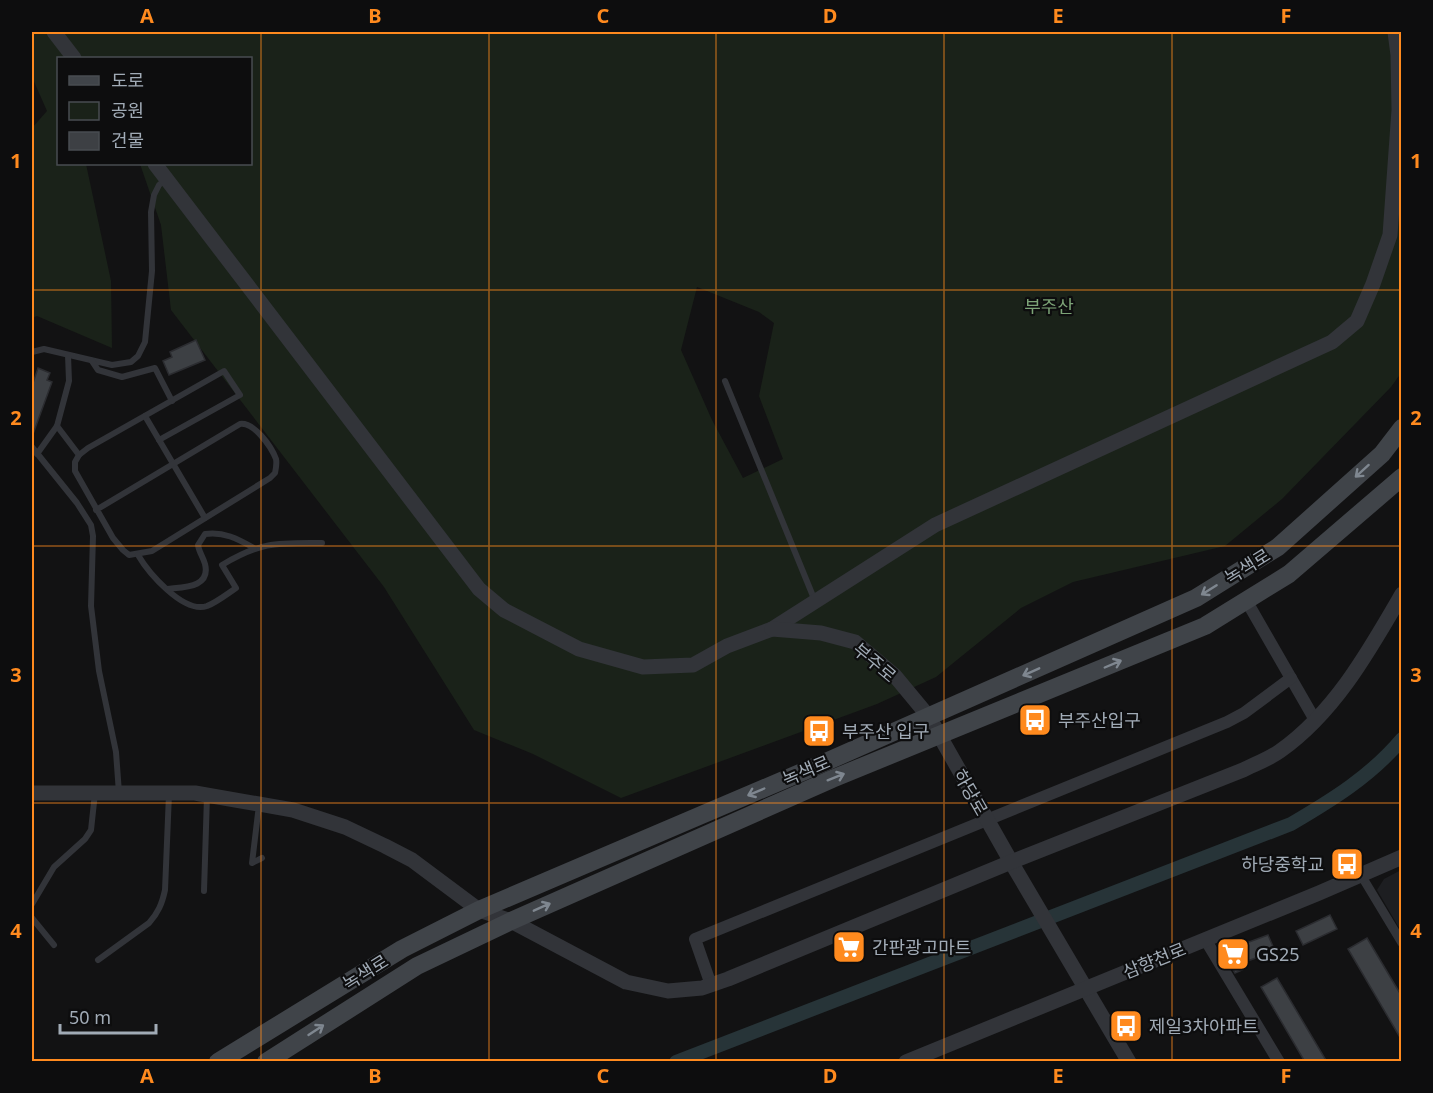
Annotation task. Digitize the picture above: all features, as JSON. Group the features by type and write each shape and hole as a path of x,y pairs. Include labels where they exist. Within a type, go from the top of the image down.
{"main road":[{"name":"녹색로","path":"218,1062 402,949 479,910 929,717 1196,598 1278,547 1382,454 1401,428"},
{"name":"녹색로","path":"266,1062 417,966 511,921 832,779 1205,626 1289,574 1401,477"}],"street":[{"path":"54,32 73,57"},
{"path":"156,165 479,589 504,610 579,649 644,667 693,664 727,646 771,629 935,525 1332,342 1358,321 1390,235 1399,110 1398,55 1395,32"},
{"path":"32,793 207,795 293,810 345,827 412,860 479,910 511,921 627,982 668,991 711,985 1013,865 1279,752 1315,720 1362,663 1401,594"},
{"path":"1246,600 1315,720"},
{"name":"부주로","path":"771,629 820,633 855,642 895,676 929,717"},
{"path":"711,985 695,939 1227,722 1244,713 1291,678"},
{"name":"하당로","path":"929,717 986,819 1086,987"},
{"name":"삼향천로","path":"906,1062 1401,857"},
{"path":"1361,875 1401,944"},
{"path":"1205,939 1279,1062"},
{"path":"1086,987 1129,1062"}],"lane":[{"path":"32,352 44,349 112,365 130,362 138,356 145,342 152,263 151,212 154,195 159,185 166,179"},
{"path":"37,454 57,426 69,381 68,355"},
{"path":"92,362 98,370 122,376 155,368 172,401"},
{"path":"96,510 240,424 247,423 255,428 276,458 275,473 152,551 129,555 113,538 96,510 75,471 75,462 79,455 224,371 240,394 159,440"},
{"path":"725,381 815,601"},
{"path":"145,416 205,518"},
{"path":"57,426 79,455"},
{"path":"32,447 77,503 91,525 93,536 91,606 99,671 116,752 119,793"},
{"path":"167,589 192,586 200,583 204,578 205,564 198,545 205,534 213,532 230,535 254,548"},
{"path":"138,555 148,572 179,599 194,607 206,606 236,588 222,565 254,548 272,544 322,543"},
{"path":"32,904 54,867 85,839 91,830 95,793"},
{"path":"98,960 149,923 162,903 165,890 169,793"},
{"path":"204,891 207,795"},
{"path":"259,803 252,863 262,858"},
{"path":"32,918 54,945"}],"shaded area":[{"path":"1401,870 1401,931 1377,890 1384,879"}],"green space":[{"name":"부주산","path":"32,32 1401,32 1401,373 1391,387 1282,499 1225,546 1073,582 1021,608 936,677 877,704 621,798 533,754 474,730 384,587 171,310 161,225 140,165 252,165 252,57 57,57 57,165 86,165 111,281 112,348 37,316 32,318 32,128 47,111 32,77","holes":["697,287 759,312 774,323 759,396 783,459 743,478 712,420 681,350"]}],"building":[{"path":"196,340 205,360 169,375 163,361 172,357 170,352"},
{"path":"38,368 50,373 47,380 52,382 33,434 32,386"},
{"path":"1330,915 1337,929 1303,945 1296,931"},
{"path":"1268,935 1275,951 1242,963 1244,969 1235,973 1226,958 1230,949"},
{"path":"1367,938 1401,995 1401,1039 1348,949"},
{"path":"1277,978 1327,1062 1305,1062 1261,987"}],"waterway":[{"path":"676,1062 1291,824 1364,776 1402,739"}],"place":[{"name":"부주산입구","path":"1035,720"},
{"name":"부주산 입구","path":"819,731"},
{"name":"하당중학교","path":"1347,864"},
{"name":"간판광고마트","path":"849,947"},
{"name":"GS25","path":"1233,954"},
{"name":"제일3차아파트","path":"1126,1026"}]}
